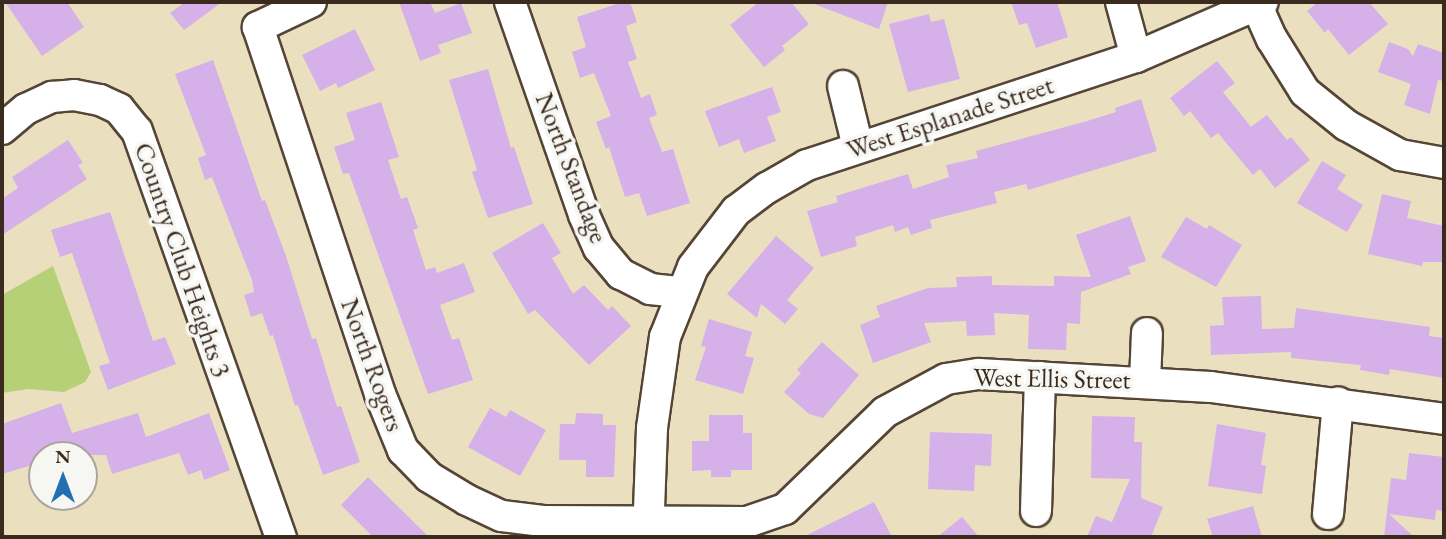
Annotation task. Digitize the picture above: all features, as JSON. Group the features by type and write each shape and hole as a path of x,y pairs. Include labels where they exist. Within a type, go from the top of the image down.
{"street":[{"name":"North Rogers","path":"310,2 258,27 380,394 403,450 429,477 467,500 502,516 648,530"},
{"name":"North Standage","path":"510,2 583,215 599,248 621,274 650,289 680,292"},
{"path":"1121,2 1136,57"},
{"name":"West Esplanade Street","path":"680,292 693,267 736,211 766,188 807,166 1136,57 1260,4"},
{"path":"1260,4 1272,39 1305,92 1346,125 1399,155 1444,163"},
{"path":"843,86 858,148"},
{"name":"Country Club Heights 3","path":"2,129 26,109 52,97 74,95 100,100 119,109 136,131 281,537"},
{"path":"648,530 657,380 665,337 680,292"},
{"path":"1144,382 1147,332"},
{"name":"West Ellis Street","path":"648,530 747,522 785,509 885,412 946,379 979,374 1144,382 1338,402 1444,419"},
{"path":"1036,511 1040,377"},
{"path":"1328,514 1338,402"}],"green space":[{"path":"53,266 91,372 85,382 64,392 28,389 2,393 2,295"}],"building":[{"path":"5,2 67,2 84,27 42,56"},
{"path":"185,2 222,2 184,30 170,13"},
{"path":"399,2 430,2 435,13 461,3 472,33 438,45 441,53 420,61"},
{"path":"630,2 637,22 626,26 637,59 628,62 641,98 650,94 657,115 649,118 662,152 673,149 690,203 647,216 639,193 625,197 609,147 606,149 596,122 611,116 594,73 580,78 572,52 586,47 577,17"},
{"path":"759,2 791,2 809,24 782,46 785,50 764,67 730,25"},
{"path":"809,2 888,2 879,29"},
{"path":"1011,2 1057,2 1068,37 1036,48 1027,23 1019,25"},
{"path":"1318,2 1369,2 1388,24 1349,55 1328,29 1325,33 1307,11"},
{"path":"929,14 931,22 944,19 960,79 908,92 889,24"},
{"path":"355,29 375,70 338,88 336,83 320,91 302,55"},
{"path":"1389,42 1408,49 1413,56 1418,44 1444,53 1444,81 1438,80 1430,114 1404,105 1411,84 1378,72"},
{"path":"213,60 262,201 265,200 286,256 312,339 316,338 337,407 341,406 360,462 323,475 298,405 295,406 273,335 270,336 262,313 251,317 244,295 254,292 252,280 212,177 205,180 198,158 206,155 175,74"},
{"path":"1217,61 1235,83 1223,92 1251,127 1267,115 1287,140 1291,137 1310,160 1275,188 1260,169 1253,175 1218,133 1211,138 1190,111 1184,116 1170,98"},
{"path":"488,69 511,148 514,147 533,204 488,218 472,172 477,170 449,80"},
{"path":"772,87 781,112 767,117 776,141 744,153 739,139 719,147 705,111"},
{"path":"1141,99 1157,151 1028,190 1026,184 994,192 997,203 930,220 932,228 911,235 908,227 895,232 893,225 855,237 857,246 821,257 807,211 838,202 836,196 908,174 913,189 949,177 946,165 978,158 976,151 1116,112 1115,108"},
{"path":"381,102 399,157 388,160 401,199 407,197 418,228 413,230 426,270 435,267 437,273 464,263 475,292 440,305 452,340 459,338 473,380 428,394 349,173 343,174 334,147 355,140 346,113"},
{"path":"68,140 83,163 78,165 87,179 2,235 2,199 18,188 12,177"},
{"path":"1322,161 1346,175 1337,189 1363,205 1347,232 1297,203"},
{"path":"1382,194 1411,201 1407,218 1444,226 1444,262 1423,262 1422,266 1368,254"},
{"path":"110,212 153,341 165,337 176,364 108,390 99,366 110,363 72,253 60,257 51,230"},
{"path":"1130,216 1146,261 1128,267 1131,274 1081,292 1080,324 1067,323 1066,350 1028,349 1029,315 994,313 995,335 967,336 966,321 924,323 931,342 873,363 860,325 880,317 876,306 928,288 957,287 956,277 992,276 992,285 1054,286 1054,276 1091,277 1076,235"},
{"path":"1186,217 1207,229 1209,225 1242,245 1216,287 1161,257"},
{"path":"543,223 561,253 552,258 573,294 584,285 608,310 612,306 631,326 589,365 535,310 528,314 492,253"},
{"path":"776,236 814,268 787,300 798,309 785,324 761,304 757,318 727,294"},
{"path":"1261,296 1262,329 1294,328 1296,308 1430,327 1429,336 1444,338 1444,378 1390,369 1389,375 1360,370 1361,365 1291,358 1291,352 1211,355 1210,326 1224,325 1222,297"},
{"path":"709,319 752,332 745,356 754,358 743,394 695,380 706,347 701,346"},
{"path":"822,342 859,375 823,418 809,414 784,392 801,373 797,370"},
{"path":"61,403 72,433 138,413 146,437 209,413 230,470 204,480 201,470 188,475 179,453 112,474 106,455 98,455 98,441 28,441 28,466 2,474 2,424"},
{"path":"490,408 506,417 510,410 546,430 520,476 468,447"},
{"path":"576,413 603,414 603,425 616,425 614,477 586,477 586,460 559,460 560,424 575,424"},
{"path":"709,415 743,415 743,433 752,433 752,470 731,470 731,477 711,477 711,470 692,471 692,441 709,441"},
{"path":"1092,416 1135,417 1134,442 1142,442 1141,498 1163,507 1151,537 1087,537 1096,516 1112,522 1130,479 1091,478"},
{"path":"1217,424 1266,433 1261,465 1266,466 1262,494 1208,486"},
{"path":"930,432 992,434 991,466 975,465 974,491 928,489"},
{"path":"1409,453 1444,457 1444,511 1436,510 1435,520 1389,514 1414,537 1384,537 1391,478 1406,480"},
{"path":"368,477 429,537 373,537 341,505"},
{"path":"874,502 892,537 803,537"},
{"path":"1253,506 1262,537 1213,537 1207,519"},
{"path":"962,517 979,537 937,537"}]}
